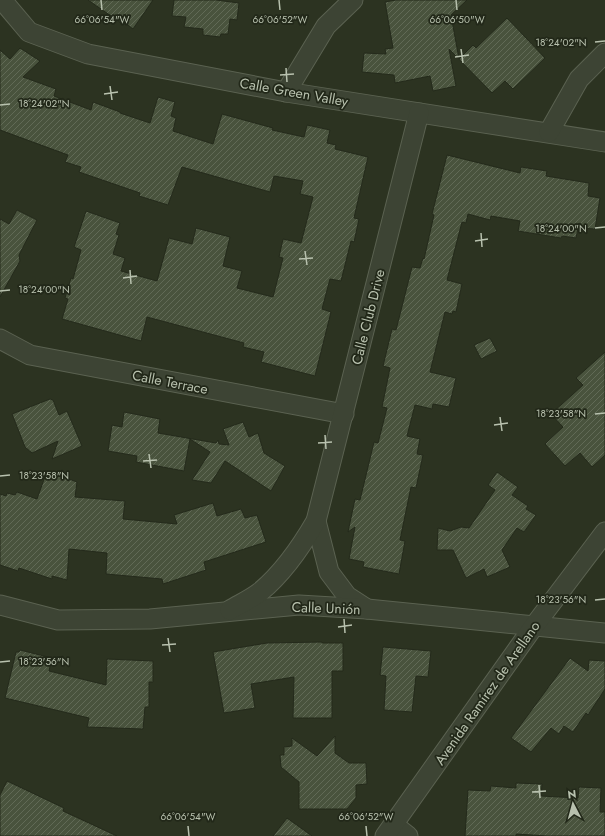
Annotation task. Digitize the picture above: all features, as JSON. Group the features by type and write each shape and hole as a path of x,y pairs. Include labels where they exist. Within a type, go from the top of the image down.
{"street":[{"name":"Calle Green Valley","path":"2,0 29,32 88,54 286,92 549,132 605,142"},
{"path":"286,92 326,26 353,0"},
{"path":"549,132 579,79 605,53"},
{"name":"Calle Club Drive","path":"226,613 260,592 274,578 299,550 316,521 419,113"},
{"name":"Calle Terrace","path":"0,339 30,355 344,414"},
{"name":"Calle Club Drive","path":"316,521 329,572 347,596 367,609"},
{"name":"Avenida Ramírez de Arellano","path":"396,832 534,626 605,532"},
{"name":"Calle Unión","path":"0,605 58,620 150,619 299,605 367,609 605,633"}],"building":[{"path":"88,0 153,0 133,29 125,23 124,25"},
{"path":"174,0 216,0 239,3 237,20 230,19 228,34 221,34 220,37 203,35 203,29 184,27 186,17 172,16"},
{"path":"396,0 467,0 451,15 459,59 473,45 476,48 507,18 545,58 513,89 505,81 492,93 449,49 456,86 433,91 430,76 395,83 394,75 362,72 364,53 386,54 385,49 393,48 385,2"},
{"path":"20,48 40,61 23,77 56,89 54,96 91,110 93,102 150,123 158,97 175,102 171,116 176,118 173,131 213,144 222,114 273,128 272,130 304,137 307,125 330,130 327,143 336,145 335,149 368,157 354,218 359,219 354,242 351,241 341,281 330,279 322,309 331,312 315,376 261,362 264,352 243,347 244,343 147,317 141,341 62,319 68,299 65,298 71,278 73,279 81,250 74,247 86,211 120,223 116,234 119,235 113,254 125,258 121,271 157,281 169,238 192,244 196,228 230,237 223,266 242,271 237,288 273,297 283,258 279,257 283,239 301,243 313,197 300,194 303,181 274,176 270,192 182,167 168,205 139,196 140,193 79,172 81,167 65,162 68,155 0,130 0,50 10,59"},
{"path":"447,155 520,173 521,167 547,171 546,176 589,183 588,196 600,198 595,229 578,228 576,238 562,236 561,238 518,231 520,221 491,216 490,220 468,214 466,223 462,222 447,280 462,284 456,312 453,311 452,314 445,312 430,372 456,378 449,407 433,404 432,409 415,405 407,436 420,439 417,454 423,455 416,488 411,487 400,540 405,541 399,574 363,567 364,562 349,559 355,527 348,532 355,499 360,500 374,442 378,443 387,408 382,407 390,368 383,366 392,329 396,330 412,267 420,268 423,258 424,259 434,215 432,214"},
{"path":"17,210 37,220 19,255 20,261 0,297 0,219 9,224"},
{"path":"490,338 497,351 481,359 474,345"},
{"path":"605,352 605,455 592,467 580,453 565,466 545,444 563,427 551,414 583,385 576,378"},
{"path":"50,399 53,400 59,415 67,411 82,446 52,459 58,441 32,453 25,447 12,414"},
{"path":"124,412 160,419 158,433 216,443 218,440 219,444 229,445 223,429 243,422 249,437 258,433 264,453 285,466 271,491 225,461 211,483 192,480 210,452 190,439 184,471 136,462 137,456 108,451 112,425 122,427"},
{"path":"47,471 77,482 75,497 125,501 123,519 177,524 174,515 213,503 217,516 241,509 245,518 257,515 266,542 204,562 206,570 163,584 162,579 106,574 107,553 69,549 67,580 52,576 52,579 19,568 18,571 0,565 0,494 6,496 7,493 15,495 17,492 37,499"},
{"path":"497,472 518,487 512,495 528,506 526,509 536,515 524,532 517,528 502,550 510,567 487,577 484,569 466,578 453,550 437,550 438,528 450,531 461,527 469,528 495,490 488,485"},
{"path":"267,643 343,643 343,671 332,671 332,718 293,718 294,677 251,684 255,708 224,713 213,652"},
{"path":"383,647 431,651 428,677 416,676 412,712 384,710 386,676 380,675"},
{"path":"20,650 52,658 49,671 106,685 107,659 153,661 153,682 149,682 149,707 145,707 143,729 87,727 89,718 5,698 16,652 19,652"},
{"path":"570,658 588,671 589,660 605,661 605,689 588,715 586,713 573,732 564,726 559,734 551,728 531,752 511,738"},
{"path":"335,736 335,753 349,763 366,763 367,784 356,785 356,798 347,809 299,809 299,782 281,767 280,755 284,755 284,747 292,746 292,738 317,756"},
{"path":"7,781 64,808 63,811 117,836 0,836 0,795"},
{"path":"516,783 542,784 541,796 578,798 579,787 601,788 600,812 605,812 605,836 547,836 516,834 516,836 465,836 468,790 490,791 491,786 516,788"},
{"path":"287,818 312,836 273,836"}]}
